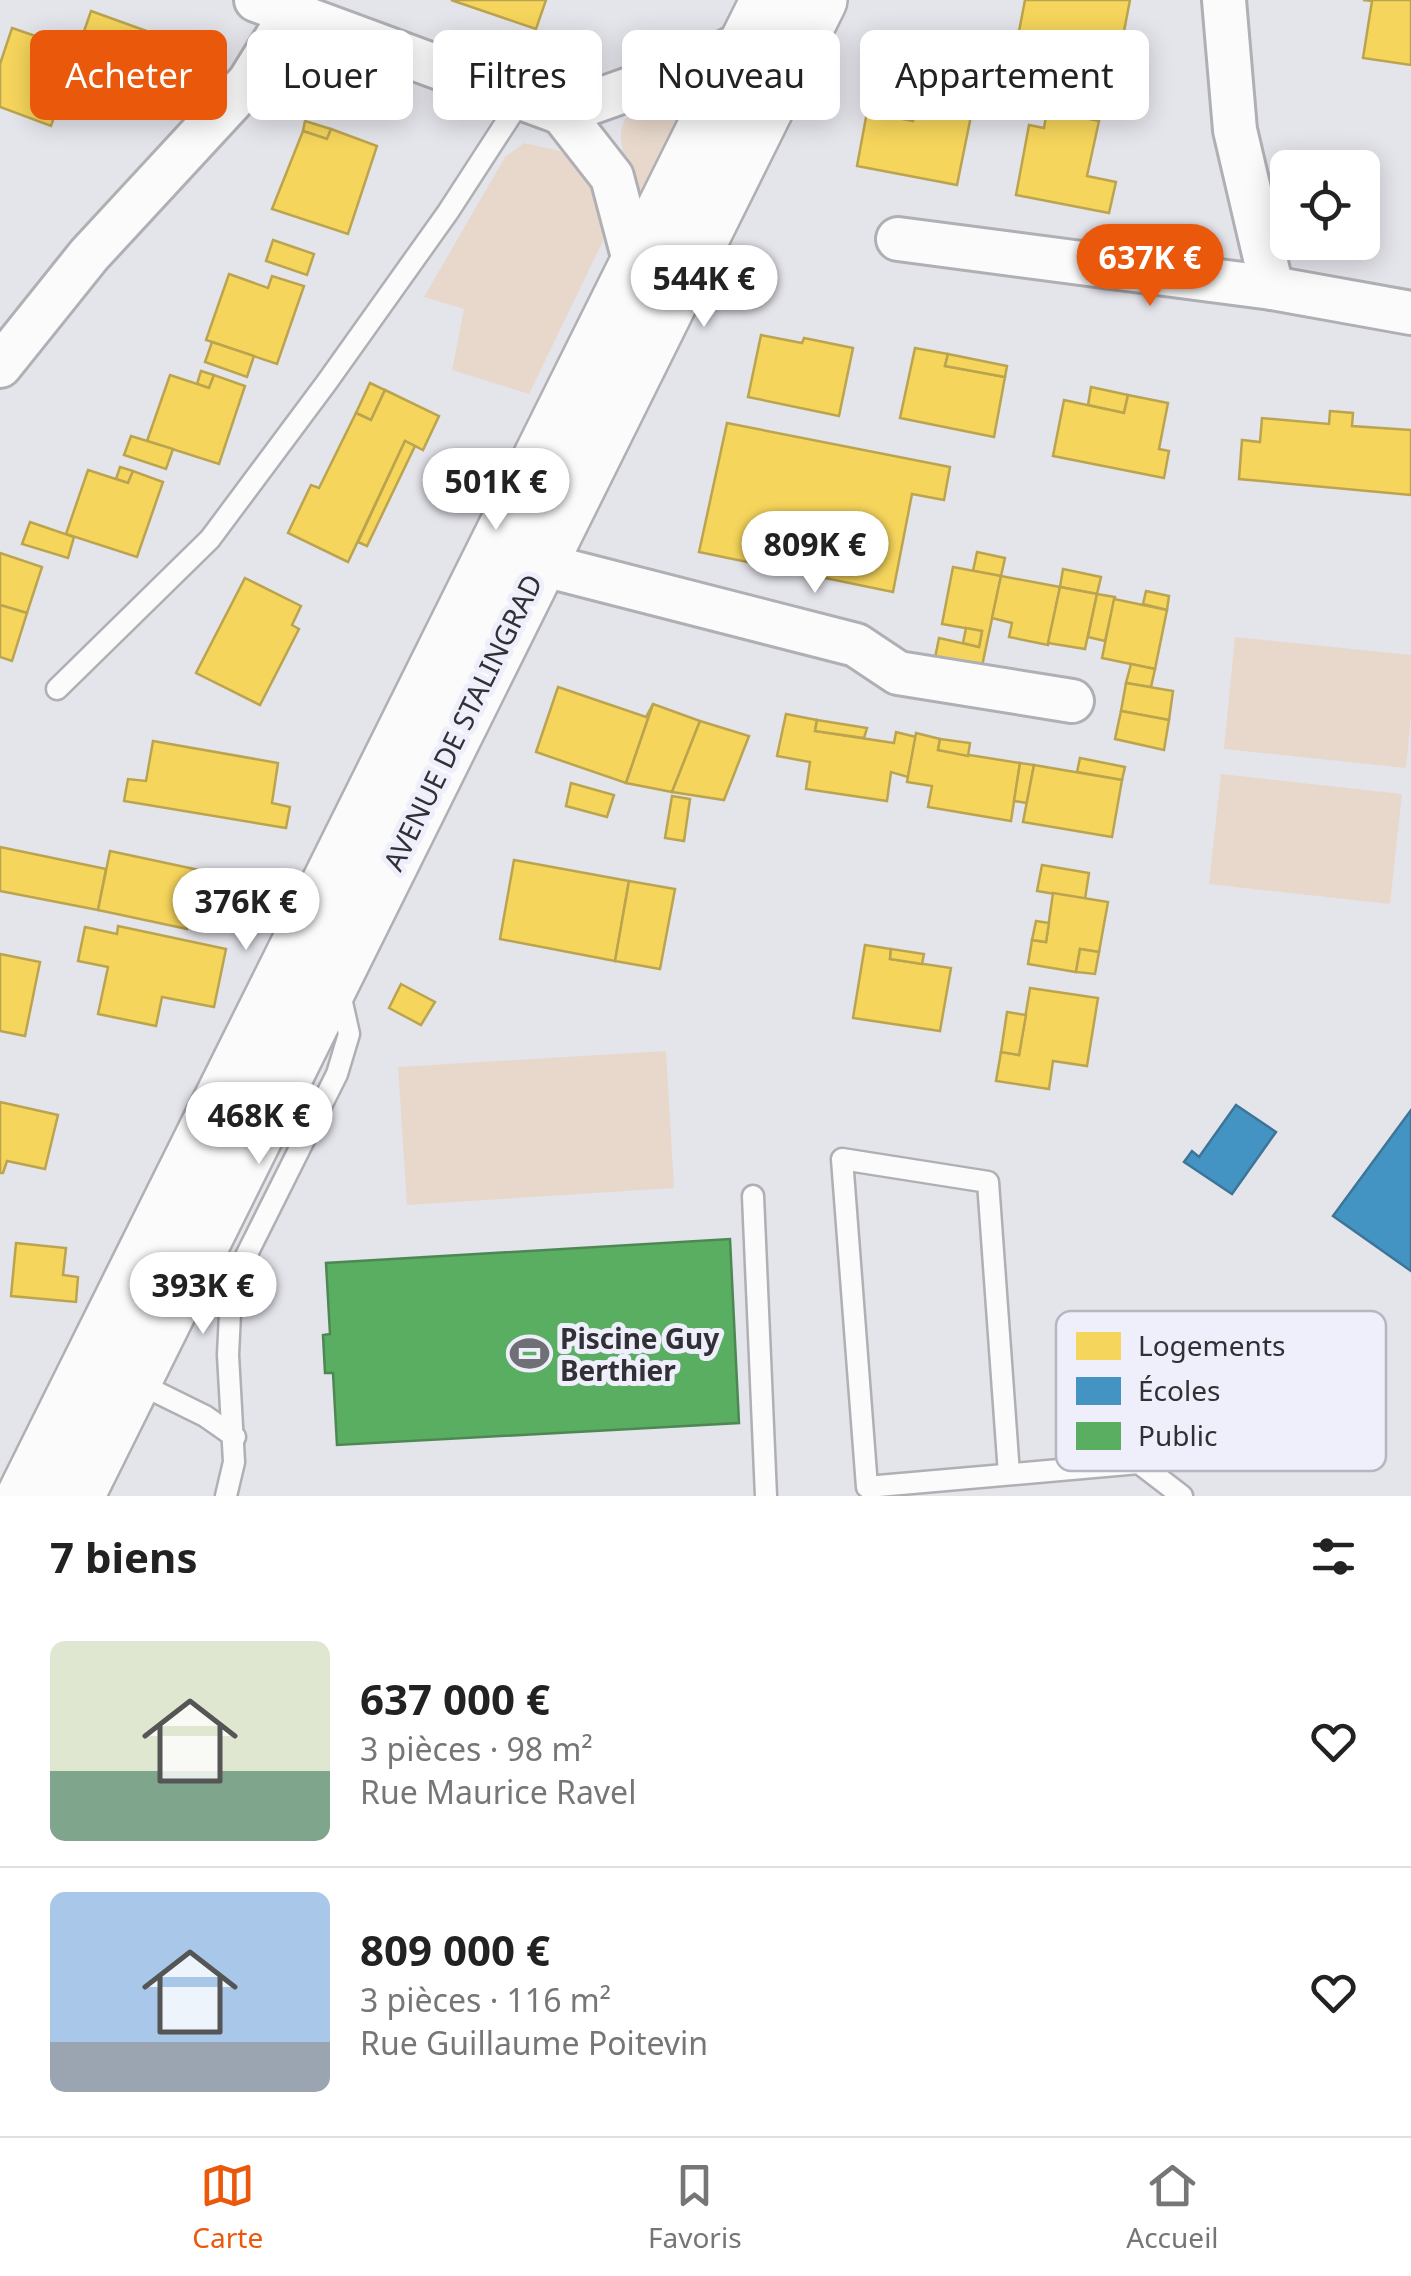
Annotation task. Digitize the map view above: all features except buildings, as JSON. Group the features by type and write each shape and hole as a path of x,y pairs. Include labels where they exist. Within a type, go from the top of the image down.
{"main road":[{"name":"AVENUE DE STALINGRAD","path":"772,30 819,0"},
{"name":"AVENUE DE STALINGRAD","path":"133,1381 540,564 656,278 729,120"},
{"name":"AVENUE DE STALINGRAD","path":"39,1480 218,1106 521,498 656,278"},
{"path":"478,583 540,564 521,498"},
{"path":"196,1255 188,1217 230,1130 218,1106 244,1098 291,1009 330,986"},
{"path":"39,1480 68,1458 102,1389 133,1381"}],"street":[{"path":"1224,0 1235,130 1272,288"},
{"path":"0,366 88,255 249,82 267,4 433,65"},
{"path":"567,120 612,177 656,278"},
{"path":"898,239 1272,288 1411,314"},
{"path":"540,564 856,645 898,673 1072,701"}],"lane":[{"path":"57,689 210,539 448,212 508,120"},
{"path":"226,1496 234,1462 228,1354 230,1313 240,1268 337,1074 349,1034 343,999 330,986"},
{"path":"1009,1474 988,1182 842,1160 867,1487 1056,1470"},
{"path":"753,1196 766,1496"},
{"path":"133,1381 205,1416 234,1437"},
{"path":"1149,1471 1182,1496"}],"shaded area":[{"path":"626,120 679,120 643,194 634,190 622,129"},
{"path":"524,143 560,151 584,171 601,204 603,241 529,394 452,370 464,309 424,297 505,157"},
{"path":"1235,637 1411,655 1406,768 1224,749"},
{"path":"1221,774 1402,794 1390,904 1209,884"},
{"path":"666,1051 674,1188 407,1205 398,1067"}],"place":[{"name":"Piscine Guy Berthier","path":"530,1354"}]}
